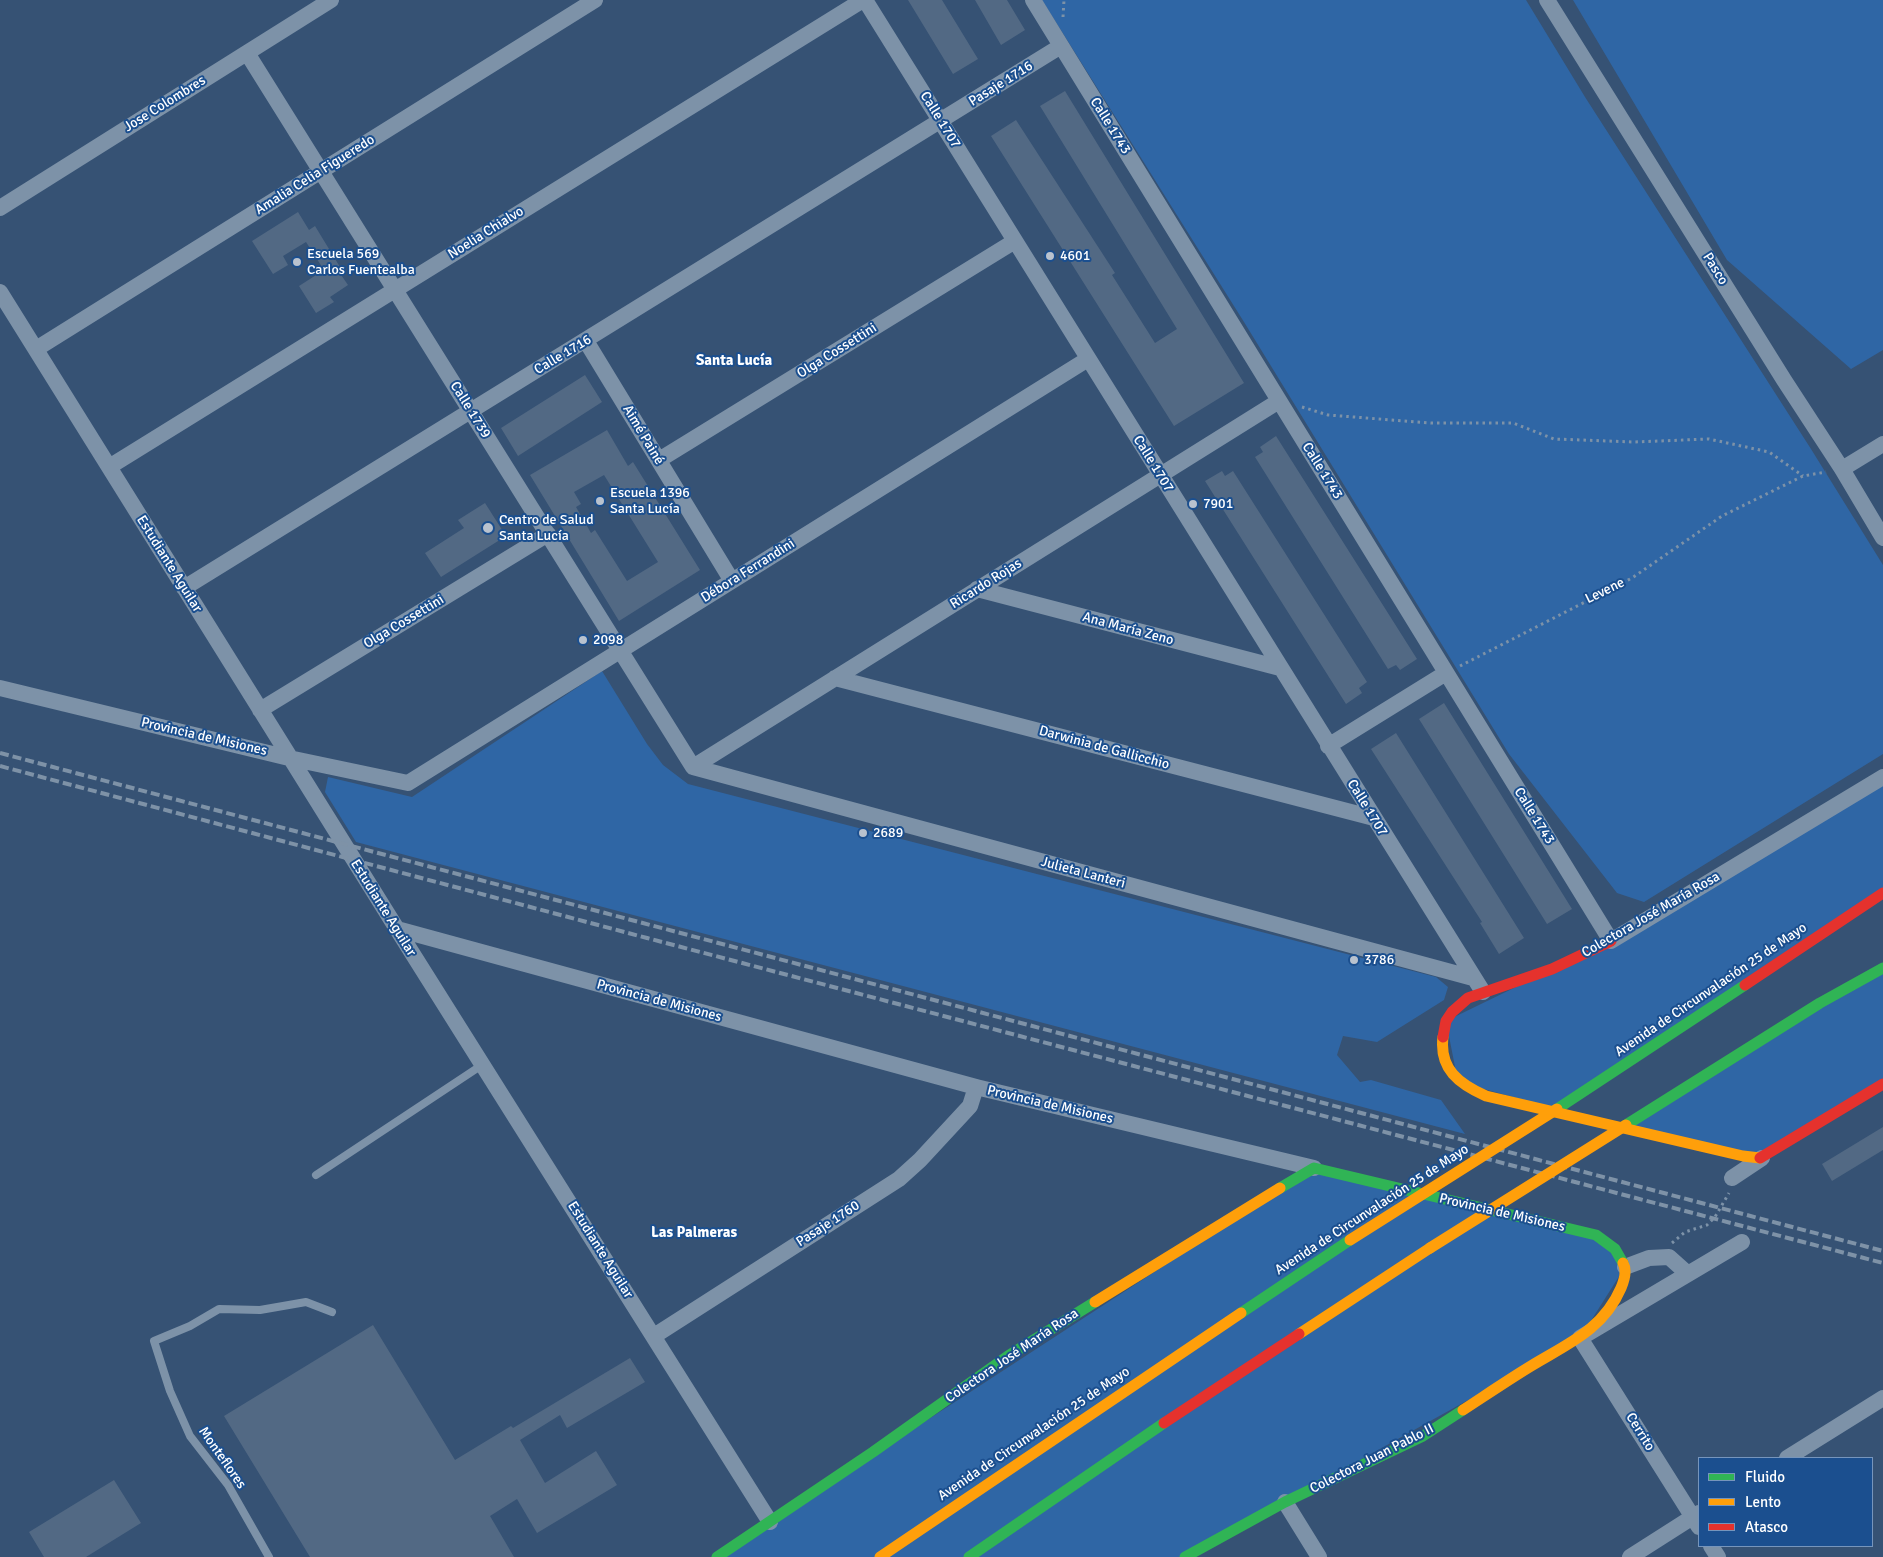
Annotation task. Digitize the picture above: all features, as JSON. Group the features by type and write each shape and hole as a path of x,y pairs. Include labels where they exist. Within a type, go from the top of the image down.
{"main road":[{"name":"Avenida de Circunvalación 25 de Mayo","path":"880,1557 1350,1240 1602,1081 1883,893"},
{"name":"Colectora José María Rosa","path":"1611,941 1553,968 1483,992 1459,1004 1446,1021 1442,1044 1446,1065 1458,1082 1486,1096 1743,1156 1762,1158"},
{"path":"970,1557 1199,1400 1430,1248 1820,1003 1883,968"},
{"path":"1762,1158 1778,1150 1883,1084"},
{"name":"Colectora José María Rosa","path":"717,1557 873,1452 1008,1356 1204,1233 1314,1168"},
{"name":"Provincia de Misiones","path":"1314,1168 1596,1235 1614,1249 1625,1267"},
{"name":"Colectora Juan Pablo II","path":"1185,1557 1285,1502 1423,1436 1530,1366 1580,1338 1613,1307 1623,1283 1625,1267"}],"street":[{"name":"Jose Colombres","path":"0,208 331,0"},
{"name":"Amalia Celia Figueredo","path":"36,349 595,0"},
{"name":"Calle 1707","path":"864,0 1483,992"},
{"name":"Noelia Chialvo","path":"109,467 864,0"},
{"name":"Calle 1743","path":"1032,0 1611,941"},
{"name":"Pasco","path":"1547,0 1784,380 1842,469 1883,538"},
{"name":"Pasaje 1716","path":"940,121 1061,46"},
{"name":"Calle 1739","path":"247,52 693,767"},
{"name":"Calle 1716","path":"184,588 940,121"},
{"name":"Olga Cossettini","path":"658,460 1015,241"},
{"name":"Estudiante Aguilar","path":"0,292 396,929 770,1522"},
{"name":"Aimé Painé","path":"586,341 732,581"},
{"name":"Débora Ferrandini","path":"408,783 1088,359"},
{"name":"Ricardo Rojas","path":"693,767 1279,400"},
{"path":"1842,469 1883,444"},
{"name":"Olga Cossettini","path":"260,710 548,534"},
{"name":"Ana María Zeno","path":"976,589 1280,668"},
{"path":"1328,746 1446,673"},
{"name":"Darwinia de Gallicchio","path":"835,678 1374,818"},
{"name":"Provincia de Misiones","path":"0,688 290,758 408,783"},
{"name":"Julieta Lanteri","path":"693,767 1473,978"},
{"name":"Colectora José María Rosa","path":"1611,941 1883,777"},
{"name":"Provincia de Misiones","path":"396,929 976,1087 1314,1168"},
{"name":"Pasaje 1760","path":"654,1336 899,1178 920,1160 970,1106 976,1087"},
{"path":"1732,1178 1762,1158"},
{"name":"Colectora Juan Pablo II","path":"1580,1338 1742,1242"},
{"path":"1625,1267 1669,1257 1688,1274"},
{"name":"Cerrito","path":"1580,1338 1697,1519"},
{"path":"1789,1457 1883,1398"},
{"path":"1285,1502 1319,1557"},
{"path":"1630,1557 1697,1519"}],"lane":[{"path":"316,1175 482,1065"},
{"name":"Monteflores","path":"269,1557 228,1485 190,1436 170,1391 154,1341 190,1326 220,1309 260,1310 306,1302 332,1312"}],"path":[{"path":"1279,400 1328,415 1431,423 1513,423 1554,438 1634,442 1709,439 1769,452 1803,476"},
{"name":"Levene","path":"1446,673 1632,578 1722,516 1803,476 1842,469"},
{"path":"1658,1258 1685,1232 1707,1225 1715,1218 1733,1186 1732,1178"}],"shaded area":[{"path":"1042,0 1526,0 1585,97 1811,449 1883,565 1883,754 1644,902 1617,893 1509,754 1244,322"},
{"path":"1573,0 1883,0 1883,350 1851,369 1727,260"},
{"path":"602,671 647,744 663,765 688,784 1436,977 1448,987 1444,1000 1377,1042 1343,1036 1337,1055 1360,1082 1371,1080 1441,1100 1465,1134 356,842 325,792 328,777 412,797"},
{"path":"1883,777 1883,893 1557,1109 1458,1082 1446,1021 1553,969"},
{"path":"1883,968 1883,1084 1762,1158 1626,1125"},
{"path":"1314,1168 1596,1235 1625,1267 1580,1338 1185,1557 717,1557"}],"building":[{"path":"908,0 942,0 978,59 953,74"},
{"path":"975,0 1007,0 1025,30 1001,45"},
{"path":"1065,91 1244,383 1174,426 991,136 1016,120 1115,273 1112,275 1155,343 1177,329 1040,106"},
{"path":"298,212 309,230 315,226 340,267 337,269 348,285 330,297 334,302 316,313 299,286 324,270 306,242 283,256 288,265 273,274 252,241"},
{"path":"585,375 602,402 518,456 501,428"},
{"path":"607,430 628,466 633,462 700,570 619,621 530,475","holes":["604,475 658,562 627,581 595,530 591,533 576,507 581,504 574,492"]},
{"path":"1276,436 1417,659 1400,670 1396,665 1388,669 1255,457 1263,452 1260,447"},
{"path":"1222,471 1225,476 1233,471 1367,682 1359,688 1362,693 1346,704 1205,481"},
{"path":"485,503 506,536 441,577 425,553 464,528 458,520"},
{"path":"1444,703 1572,909 1547,924 1419,719"},
{"path":"1396,733 1524,938 1499,954 1480,923 1482,922 1371,749"},
{"path":"1883,1127 1883,1150 1832,1181 1822,1164"},
{"path":"373,1325 455,1460 511,1426 513,1428 630,1358 645,1382 567,1428 560,1415 520,1440 545,1483 596,1451 617,1485 537,1533 517,1499 490,1516 514,1557 310,1557 224,1416"},
{"path":"114,1480 141,1523 86,1557 44,1557 29,1532"}],"railway":[{"path":"0,753 1883,1251"},
{"path":"0,766 1883,1263"}],"traffic: fast":[{"path":"1626,1125 1820,1003 1883,968"},
{"path":"1557,1109 1745,985"},
{"path":"1280,1188 1314,1168 1596,1235 1615,1249 1623,1263"},
{"path":"1241,1313 1350,1240"},
{"path":"717,1557 873,1452 1008,1356 1095,1302"},
{"path":"1185,1557 1285,1502 1423,1436 1463,1410"},
{"path":"969,1557 1164,1423"}],"traffic: slow":[{"path":"1443,1037 1444,1058 1453,1074 1467,1086 1486,1096 1743,1156 1760,1158"},
{"path":"1350,1240 1557,1109"},
{"path":"1430,1248 1626,1125"},
{"path":"1095,1302 1280,1188"},
{"path":"1299,1334 1430,1248"},
{"path":"1463,1410 1522,1371 1571,1343 1594,1325 1613,1303 1621,1288 1625,1272 1623,1263"},
{"path":"880,1557 1241,1313"}],"traffic: jam":[{"path":"1745,985 1883,893"},
{"path":"1443,1037 1446,1021 1452,1012 1468,998 1552,969 1611,941"},
{"path":"1760,1158 1883,1084"},
{"path":"1164,1423 1299,1334"}],"place":[{"name":"4601","path":"1050,256"},
{"name":"Escuela 569 Carlos Fuentealba","path":"297,262"},
{"name":"Escuela 1396 Santa Lucía","path":"600,501"},
{"name":"7901","path":"1193,504"},
{"name":"Centro de Salud Santa Lucía","path":"488,528"},
{"name":"2098","path":"583,640"},
{"name":"2689","path":"863,833"},
{"name":"3786","path":"1354,960"}],"district":[{"name":"Santa Lucía","path":"734,361"},
{"name":"Las Palmeras","path":"694,1233"}]}
